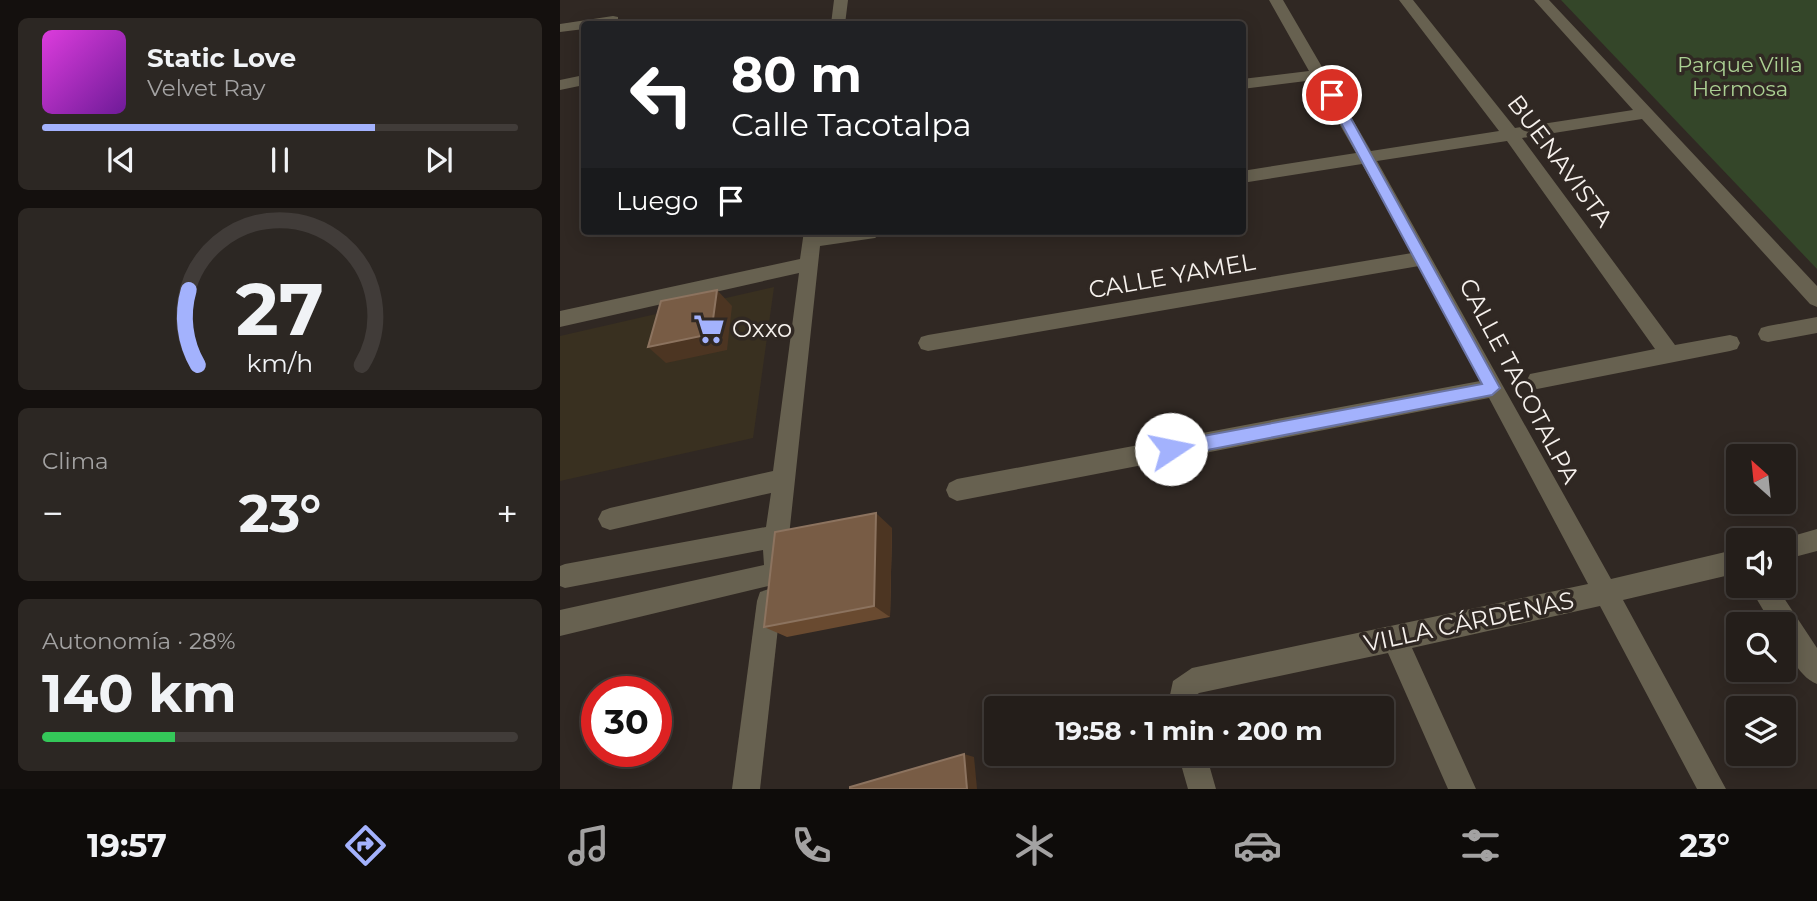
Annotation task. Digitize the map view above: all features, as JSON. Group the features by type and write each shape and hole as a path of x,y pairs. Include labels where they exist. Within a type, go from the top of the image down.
{"street":[{"path":"838,21 841,0"},
{"name":"CALLE TACOTALPA","path":"1276,0 1424,258 1492,388 1712,789"},
{"name":"BUENAVISTA","path":"1406,0 1511,136 1670,354"},
{"path":"1541,0 1817,299"},
{"path":"560,28 581,24"},
{"path":"1246,83 1320,74"},
{"path":"560,85 581,81"},
{"path":"1246,176 1647,113"},
{"path":"560,319 858,235"},
{"path":"746,789 812,246"},
{"name":"CALLE YAMEL","path":"928,343 1424,258"},
{"path":"1769,334 1817,325"},
{"path":"1537,380 1730,343"},
{"path":"957,490 1492,388"},
{"path":"610,519 784,479"},
{"path":"565,576 777,536"},
{"path":"1796,546 1817,540"},
{"name":"VILLA CÁRDENAS","path":"1181,696 1182,690 1198,680 1395,639 1726,564"},
{"path":"560,624 772,575"},
{"path":"1769,598 1817,671"},
{"path":"1395,639 1462,789"},
{"path":"1195,766 1202,789"}],"shaded area":[{"path":"774,287 753,438 560,481 560,336"}],"green space":[{"name":"Parque Villa Hermosa","path":"1561,0 1817,0 1817,269"}],"building":[{"path":"717,290 711,334 648,347 661,301"},
{"path":"876,513 874,606 764,627 775,532"},
{"path":"964,754 967,789 850,789 850,787"}],"place":[{"name":"Oxxo","path":"709,329"}],"route":[{"path":"1171,449 1492,388 1424,258 1332,95"}]}
